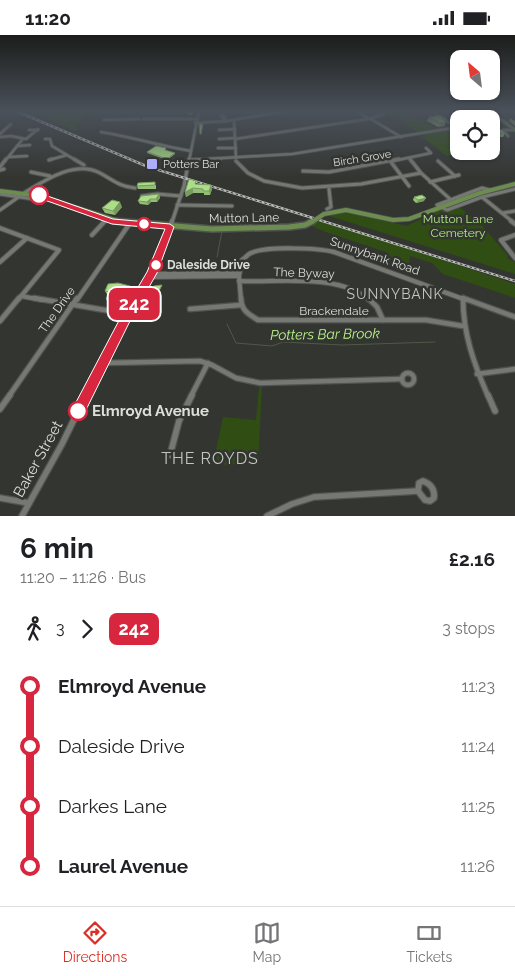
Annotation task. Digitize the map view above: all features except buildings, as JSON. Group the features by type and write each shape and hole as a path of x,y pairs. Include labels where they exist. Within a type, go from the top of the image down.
{"main road":[{"name":"Mutton Lane","path":"0,193 46,197 106,220 207,229 305,225 324,214 346,210 398,220 414,217 437,205 463,202 489,190 515,184"}],"street":[{"path":"1,169 22,140 30,138 34,133"},
{"path":"109,133 142,139 162,147 191,151"},
{"name":"Baker Street","path":"22,516 62,444 102,363 150,275 170,227 180,196 190,160 194,133"},
{"path":"235,133 236,159 250,172 274,183 299,188 329,189 377,182 382,183 382,181 421,173"},
{"path":"219,139 235,139 272,133"},
{"path":"394,133 402,138"},
{"path":"190,160 236,159 359,145 425,133"},
{"path":"0,135 13,136 22,140"},
{"path":"45,139 51,138 52,145 122,188 135,188"},
{"path":"17,146 30,145"},
{"path":"218,148 236,148"},
{"name":"Birch Grove","path":"303,171 339,171 410,159 432,153 426,148"},
{"path":"49,160 67,155"},
{"path":"9,157 27,156"},
{"path":"410,159 421,173 450,199"},
{"path":"430,182 457,175 438,161"},
{"path":"390,162 409,186"},
{"path":"74,171 84,165"},
{"path":"0,210 50,177 74,171 92,170"},
{"path":"31,171 50,177"},
{"name":"Mutton Lane","path":"437,205 484,188 489,190"},
{"path":"498,188 504,192"},
{"path":"329,189 329,208 337,208"},
{"name":"Mutton Lane","path":"463,202 515,189"},
{"path":"142,196 157,194 180,196"},
{"path":"482,197 515,224"},
{"path":"177,205 232,206"},
{"path":"502,213 515,211"},
{"path":"92,235 106,220"},
{"name":"The Drive","path":"0,409 130,223"},
{"path":"0,228 59,250 0,321"},
{"path":"515,235 503,238 501,241 515,258"},
{"path":"0,262 27,238"},
{"name":"Sunnybank Road","path":"239,277 244,257 256,251 266,249 322,249 515,317"},
{"path":"150,275 239,277 240,305 190,309"},
{"name":"The Byway","path":"239,277 339,284 368,297 375,304 383,321"},
{"path":"21,295 128,314"},
{"path":"463,298 463,326 469,352 495,411"},
{"name":"Brackendale","path":"240,305 250,316 263,321 426,320 463,326"},
{"path":"102,363 200,361 208,363 230,376 244,381 260,383 402,379"},
{"path":"170,455 179,421 208,363"},
{"path":"477,373 515,369"},
{"path":"267,516 292,504 314,497 418,491"},
{"path":"0,498 29,503"}],"green space":[{"path":"432,133 450,133 450,155 447,156 421,136"},
{"name":"Mutton Lane Cemetery","path":"459,207 481,224 508,256 507,258 515,262 515,274 326,215 346,212 407,226 440,209 447,212"},
{"path":"319,219 515,284 515,298 443,274 432,263 410,256 409,264 385,256 386,252 309,225"},
{"path":"259,387 262,387 258,464 213,465 223,417 256,420"}],"waterway":[{"name":"Potters Bar Brook","path":"217,257 222,231"},
{"name":"Potters Bar Brook","path":"227,324 236,343 272,346 283,342 342,345 435,342"}],"railway":[{"path":"69,133 146,166 515,281"}],"bus line":[{"name":"242","path":"39,195 96,217 112,221 170,227 152,273 128,314 78,411"}],"place":[{"name":"Potters Bar","path":"152,164"},
{"name":"Daleside Drive","path":"156,265"},
{"name":"Elmroyd Avenue","path":"78,411"}],"district":[{"name":"SUNNYBANK","path":"395,294"},
{"name":"THE ROYDS","path":"210,458"}]}
